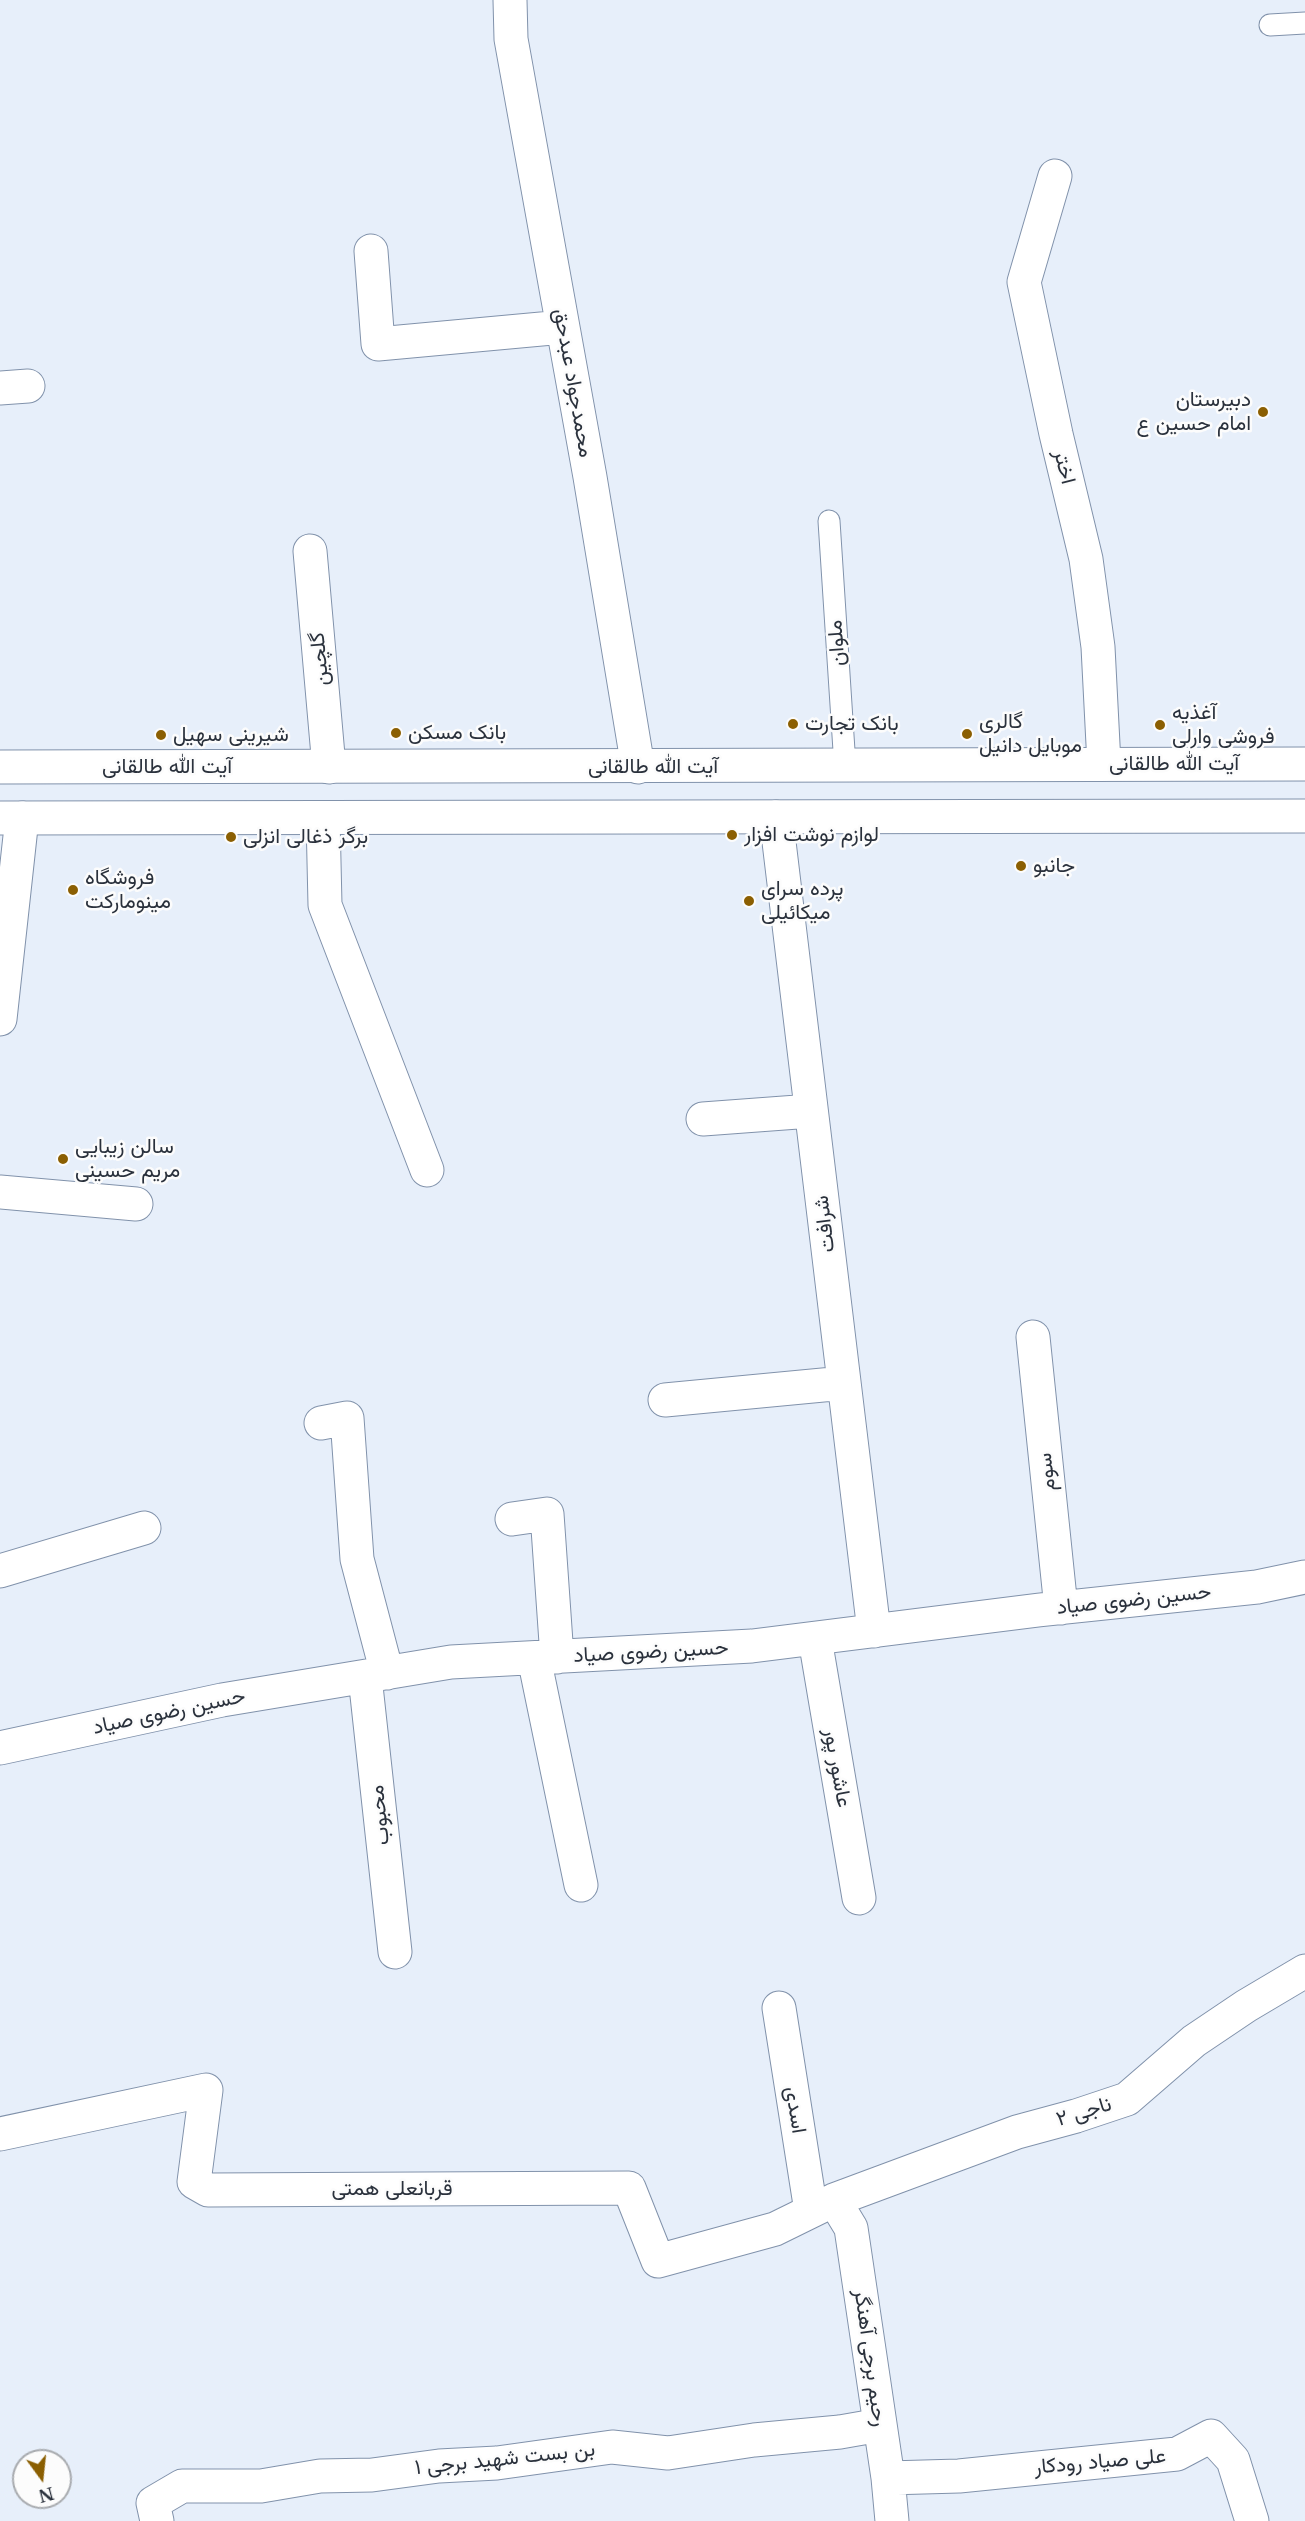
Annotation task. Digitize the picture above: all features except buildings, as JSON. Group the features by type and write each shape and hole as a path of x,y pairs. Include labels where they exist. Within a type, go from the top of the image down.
{"street":[{"name":"محمدجواد عبدحق","path":"510,0 511,39 638,767"},
{"name":"اختر","path":"1055,176 1024,282 1056,434 1086,559 1098,647 1104,764"},
{"path":"371,251 378,344 563,327"},
{"name":"گلچین","path":"310,551 329,767"},
{"name":"آیت الله طالقانی","path":"0,767 1305,764"},
{"path":"0,1019 11,818 1305,816"},
{"name":"شرافت","path":"776,817 874,1632"},
{"path":"323,818 326,905 427,1170"},
{"path":"703,1119 811,1111"},
{"path":"0,1192 136,1204"},
{"name":"سوم","path":"1033,1337 1061,1608"},
{"path":"665,1401 844,1383"},
{"name":"محبوب","path":"321,1423 347,1418 357,1559 376,1675 394,1952"},
{"path":"512,1519 547,1514 546,1658 580,1885"},
{"path":"0,1571 144,1528"},
{"name":"حسین رضوی صیاد","path":"0,1748 222,1700 451,1662 752,1646 1061,1608 1257,1587 1305,1577"},
{"name":"عاشور پور","path":"815,1639 860,1898"},
{"name":"ناجی ۲","path":"823,2206 1017,2132 1127,2099 1194,2041 1246,2006 1305,1971"},
{"name":"اسدی","path":"779,2008 823,2206"},
{"name":"قربانعلی همتی","path":"0,2134 206,2090 194,2182 208,2190 629,2188 658,2261 775,2229 823,2206"},
{"name":"رحیم برجی آهنگر","path":"823,2206 851,2228 888,2478 892,2521"},
{"name":"بن بست شهید برجی ۱","path":"157,2521 153,2503 182,2486 261,2486 320,2476 372,2475 439,2466 497,2463 612,2447 669,2453 880,2425"},
{"name":"علی صیاد رودکار","path":"888,2478 959,2476 1177,2454 1211,2436 1233,2460 1252,2521"}],"lane":[{"path":"1270,25 1305,23"},
{"name":"ملوان","path":"829,521 845,766"}],"place":[{"name":"دبیرستان امام حسین ع","path":"1263,412"},
{"name":"بانک تجارت","path":"793,724"},
{"name":"آغذیه فروشی وارلی","path":"1160,725"},
{"name":"بانک مسکن","path":"396,733"},
{"name":"گالری موبایل دانیل","path":"967,734"},
{"name":"شیرینی سهیل","path":"161,735"},
{"name":"لوازم نوشت افزار","path":"732,835"},
{"name":"برگر ذغالی انزلی","path":"231,837"},
{"name":"جانبو","path":"1021,866"},
{"name":"فروشگاه مینومارکت","path":"73,890"},
{"name":"پرده سرای میکائیلی","path":"749,901"},
{"name":"سالن زیبایی مریم حسینی","path":"63,1159"}]}
